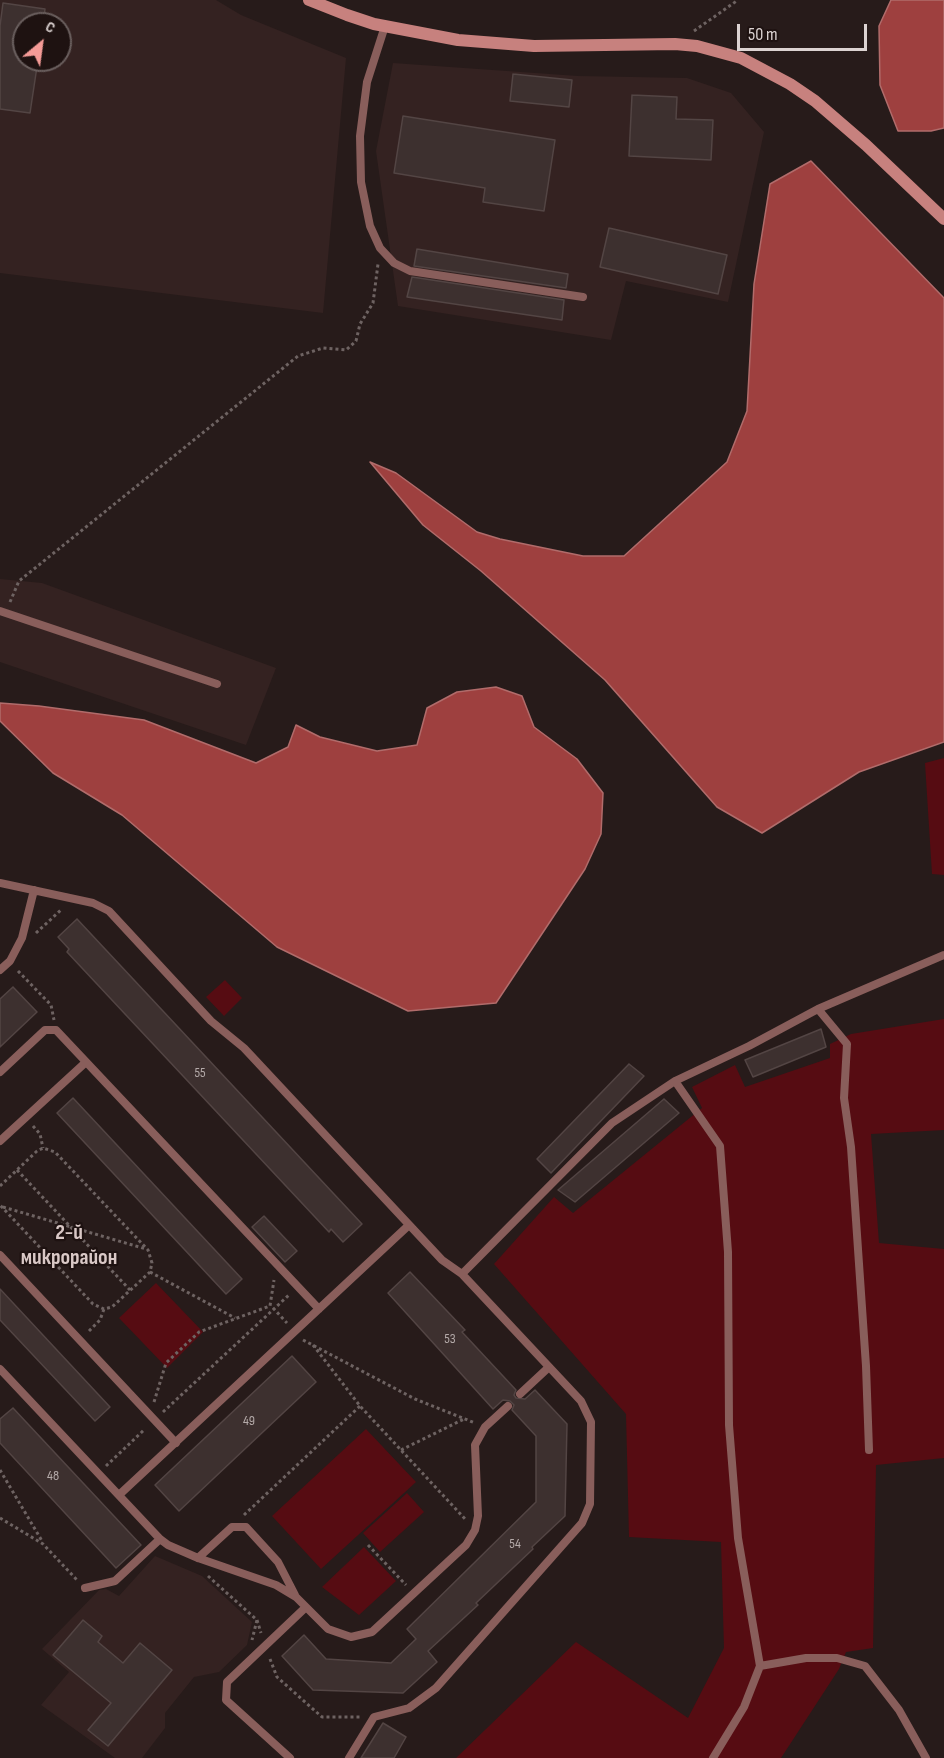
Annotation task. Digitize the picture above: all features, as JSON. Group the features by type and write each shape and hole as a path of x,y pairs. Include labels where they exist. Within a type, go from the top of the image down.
{"street":[{"path":"309,0 347,15 385,26 458,40 534,46 675,44 697,46 741,58 790,84 842,122 944,219"}],"lane":[{"path":"385,26 367,82 360,136 361,182 370,226 380,248 394,262 410,271 583,297"},
{"path":"3,612 218,684"},
{"path":"0,883 74,898 93,903 109,911 211,1022 244,1048 442,1260 462,1274 582,1401 591,1422 590,1504 582,1523 436,1688 409,1708 374,1717 349,1758"},
{"path":"0,970 11,958 22,938 34,890"},
{"path":"462,1274 612,1123 675,1081 749,1046 818,1009 944,955"},
{"path":"818,1009 847,1044 844,1098 851,1147 861,1285 869,1450"},
{"path":"0,1072 45,1030 56,1030 319,1309"},
{"path":"0,1142 86,1062"},
{"path":"675,1081 720,1146 728,1252 729,1425 737,1527 760,1666 744,1707 713,1758"},
{"path":"119,1495 409,1225"},
{"path":"0,1255 176,1443"},
{"path":"520,1394 549,1367"},
{"path":"0,1369 160,1539 198,1558 276,1584 296,1597 328,1629 351,1637 372,1632 466,1545 475,1530 478,1516 475,1445 485,1427 508,1406"},
{"path":"198,1558 232,1527 246,1527 278,1562 296,1597"},
{"path":"85,1588 115,1581 160,1539"},
{"path":"290,1758 226,1700 227,1682 306,1607"},
{"path":"760,1666 806,1658 837,1658 866,1666 899,1710 926,1758"}],"path":[{"path":"675,44 738,0"},
{"path":"3,612 19,581 297,356 323,348 346,350 356,341 360,324 373,303 380,248"},
{"path":"56,1030 51,1005 11,958 74,898"},
{"path":"26,1118 40,1134 44,1148"},
{"path":"0,1186 37,1151 44,1148 55,1152 148,1250 152,1263 150,1272 112,1308 104,1309 93,1304 0,1205"},
{"path":"17,1170 130,1290"},
{"path":"0,1205 148,1250"},
{"path":"270,1306 276,1264"},
{"path":"150,1272 237,1318"},
{"path":"104,1468 152,1418 298,1287"},
{"path":"270,1306 290,1327"},
{"path":"152,1418 166,1363 198,1332 270,1306"},
{"path":"79,1340 100,1320 104,1309"},
{"path":"302,1339 415,1399 485,1427"},
{"path":"313,1345 360,1406 475,1530"},
{"path":"232,1527 360,1406"},
{"path":"401,1450 464,1419"},
{"path":"0,1470 44,1544 85,1588"},
{"path":"0,1518 44,1544"},
{"path":"368,1545 414,1593"},
{"path":"207,1575 257,1620 277,1677 322,1718 374,1717"},
{"path":"247,1663 257,1620"}],"shaded area":[{"path":"0,0 216,0 241,15 346,58 323,313 0,273"},
{"path":"891,0 944,0 944,128 931,131 898,131 880,85 879,26"},
{"path":"393,63 578,76 687,78 731,93 764,132 728,302 626,281 611,340 398,306 376,151"},
{"path":"811,161 944,298 944,742 859,772 762,833 717,807 605,680 481,571 423,525 370,462 396,473 477,532 583,556 624,556 727,462 747,411 754,284 770,184"},
{"path":"0,579 42,583 276,668 246,745 0,662"},
{"path":"496,687 522,696 534,727 577,759 603,793 601,834 585,869 496,1003 408,1011 277,947 122,815 53,773 0,721 0,703 144,720 256,763 288,747 296,725 320,737 377,751 417,745 427,708 457,692"},
{"path":"944,758 944,875 932,874 925,763"},
{"path":"225,980 242,998 224,1016 206,997"},
{"path":"944,1019 944,1130 871,1134 879,1243 944,1249 944,1458 876,1465 873,1648 846,1652 839,1669 781,1758 456,1758 576,1642 688,1718 724,1648 721,1542 629,1537 626,1414 494,1264 554,1197 573,1213 702,1108 692,1087 735,1065 745,1087 830,1058 830,1044 851,1034"},
{"path":"156,1283 203,1332 167,1368 119,1318"},
{"path":"366,1429 416,1482 321,1569 272,1516"},
{"path":"407,1493 424,1512 380,1552 363,1533"},
{"path":"364,1547 396,1581 359,1615 322,1587"},
{"path":"155,1556 202,1576 252,1622 247,1645 219,1672 194,1677 165,1713 165,1728 142,1758 115,1758 41,1705 69,1672 42,1649 99,1590 106,1589 119,1596"}],"building":[{"path":"3,3 45,9 45,12 12,12 12,72 36,72 30,113 0,109 0,26"},
{"path":"513,74 572,80 569,107 510,101"},
{"path":"632,95 677,97 676,119 713,120 711,160 629,156"},
{"path":"403,116 555,140 544,211 483,202 485,188 394,173"},
{"path":"609,228 727,255 718,294 600,267"},
{"path":"417,249 568,274 566,288 414,266"},
{"path":"412,277 564,300 562,320 407,297"},
{"path":"77,919 362,1224 343,1242 331,1229 329,1232 67,952 69,949 58,937"},
{"path":"13,987 37,1012 0,1047 0,999"},
{"path":"821,1029 826,1047 753,1077 745,1060"},
{"path":"629,1064 644,1076 551,1173 537,1159"},
{"path":"73,1098 242,1279 226,1294 57,1113"},
{"path":"664,1099 679,1113 575,1202 558,1190"},
{"path":"264,1216 297,1251 285,1262 252,1227"},
{"path":"410,1272 465,1330 462,1332 516,1390 514,1395 516,1398 525,1399 535,1390 567,1424 565,1516 476,1603 478,1605 428,1651 437,1662 403,1693 313,1690 282,1656 304,1635 326,1659 391,1663 416,1639 407,1629 536,1502 536,1436 512,1410 514,1405 510,1401 503,1400 493,1409 388,1293"},
{"path":"0,1289 110,1407 95,1421 0,1320"},
{"path":"292,1356 316,1382 179,1511 155,1485"},
{"path":"13,1408 141,1545 116,1568 0,1443 0,1419"},
{"path":"83,1620 102,1636 98,1642 123,1663 140,1643 172,1670 108,1746 88,1730 111,1703 53,1655"},
{"path":"383,1723 406,1737 394,1758 361,1758"}],"district":[{"name":"2-й микрорайон","path":"69,1246"}]}
